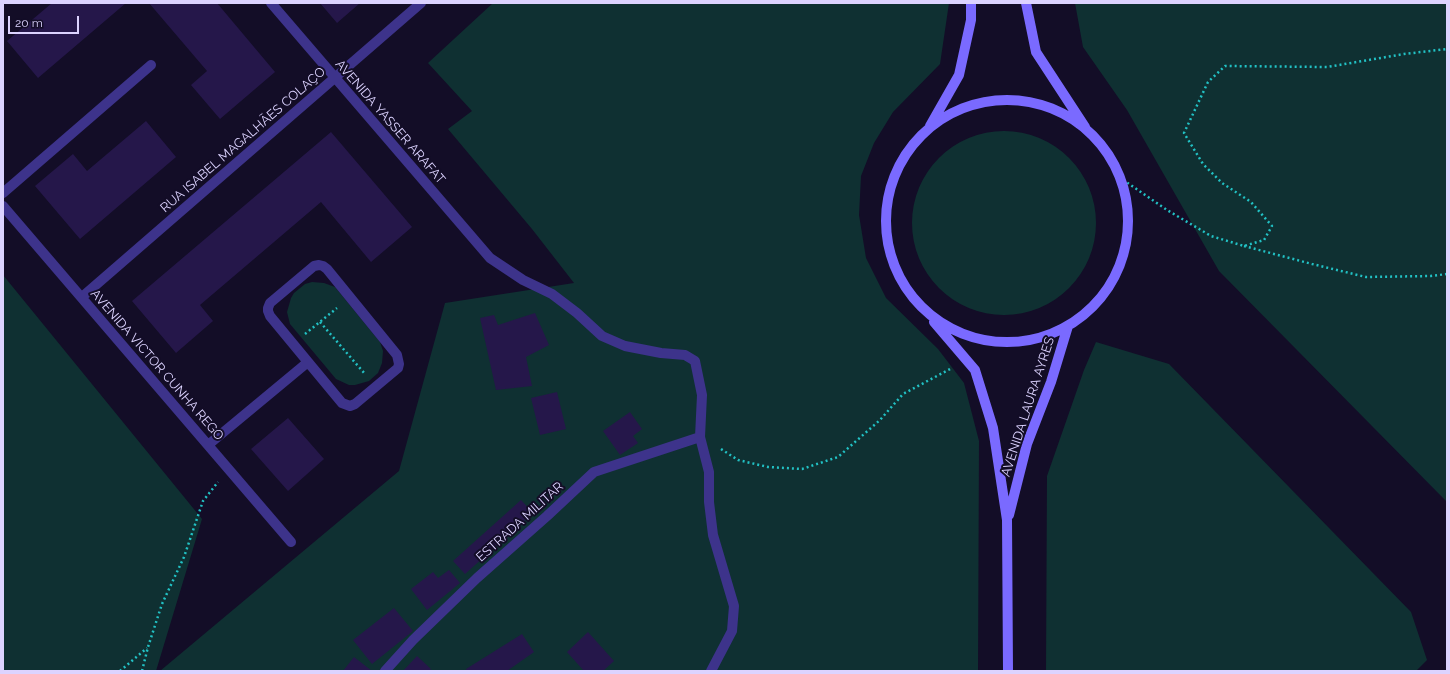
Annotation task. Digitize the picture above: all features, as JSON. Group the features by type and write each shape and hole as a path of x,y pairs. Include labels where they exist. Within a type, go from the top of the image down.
{"street":[{"name":"AVENIDA YASSER ARAFAT","path":"272,3 334,78 490,258 523,280 552,294 602,336 625,346 661,353 685,355 695,361 702,395 701,441 709,472 709,502 714,535 734,606 732,631 711,671"},
{"name":"RUA ISABEL MAGALHÃES COLAÇO","path":"82,297 421,3"},
{"path":"971,3 971,20 959,75 930,126 904,156 888,193 886,234 896,272 920,306 945,325 974,338 1006,342 1038,338 1068,326 1092,308 1110,285 1122,258 1127,229 1126,200 1119,177 1106,152 1087,130 1036,52 1026,3"},
{"path":"3,193 151,65"},
{"path":"930,126 960,109 992,101 1026,102 1058,112 1087,130"},
{"name":"AVENIDA VICTOR CUNHA REGO","path":"3,206 291,542"},
{"path":"314,266 323,266 327,269 350,298 397,355 399,364 398,368 355,404 350,406 342,403 270,316 268,308 270,303 314,266"},
{"name":"AVENIDA LAURA AYRES","path":"920,306 975,370 993,428 1007,520 1008,671"},
{"name":"AVENIDA LAURA AYRES","path":"1007,520 1027,444 1051,382 1068,326"},
{"path":"208,445 308,362"},
{"name":"ESTRADA MILITAR","path":"385,671 413,640 477,578 594,472 701,441"}],"path":[{"path":"1244,246 1264,240 1272,226 1251,202 1222,183 1203,164 1184,133 1208,82 1225,66 1327,67 1404,54 1447,49"},
{"path":"1119,177 1168,210 1211,236 1244,246 1366,277 1431,276 1447,274"},
{"path":"293,344 350,298"},
{"path":"320,322 375,387"},
{"path":"701,441 716,446 738,460 768,467 802,469 838,457 880,420 903,394 967,359"},
{"path":"142,671 162,604 184,557 203,501 229,469"},
{"path":"120,671 148,647"}],"green space":[{"path":"493,3 949,3 940,64 893,112 874,143 861,176 859,215 866,258 886,298 938,349 964,383 979,441 978,671 160,671 399,471 445,303 574,283 532,229 448,129 472,111 428,63"},
{"path":"1075,3 1447,3 1447,502 1219,271 1127,110 1083,47"},
{"path":"995,131 1013,131 1039,138 1055,146 1069,158 1081,172 1089,188 1096,214 1096,232 1089,258 1081,274 1069,288 1055,300 1031,311 1013,315 995,315 977,311 953,300 939,288 927,274 916,250 912,232 912,214 916,196 927,172 939,158 953,146 977,135"},
{"path":"3,275 202,519 156,671 3,671"},
{"path":"312,282 324,283 335,287 380,342 383,351 382,363 378,373 369,381 349,385 336,379 290,324 287,312 291,298 294,293 305,284"},
{"path":"1096,342 1169,364 1411,612 1427,660 1416,671 1046,671 1047,476 1084,370"}],"building":[{"path":"52,3 126,3 38,78 7,41"},
{"path":"149,3 217,3 275,72 220,119 191,85 207,71"},
{"path":"320,3 360,3 337,23"},
{"path":"146,121 176,157 80,239 35,186 73,154 87,171"},
{"path":"331,132 412,227 371,262 321,202 200,305 213,321 176,353 132,301"},
{"path":"535,313 549,345 526,357 532,386 496,390 480,318 494,315 498,325"},
{"path":"557,392 566,429 540,435 531,398"},
{"path":"630,412 642,429 633,436 638,443 620,455 603,431"},
{"path":"288,418 324,459 288,491 251,449"},
{"path":"521,500 533,513 465,574 453,561"},
{"path":"449,570 460,583 427,610 411,589 433,572 438,578"},
{"path":"394,608 413,631 372,664 353,640"},
{"path":"588,632 614,661 603,671 584,671 567,652"},
{"path":"522,634 534,652 507,671 467,671 466,669"},
{"path":"417,656 431,669 429,671 403,671"},
{"path":"354,657 372,671 343,671"}]}
